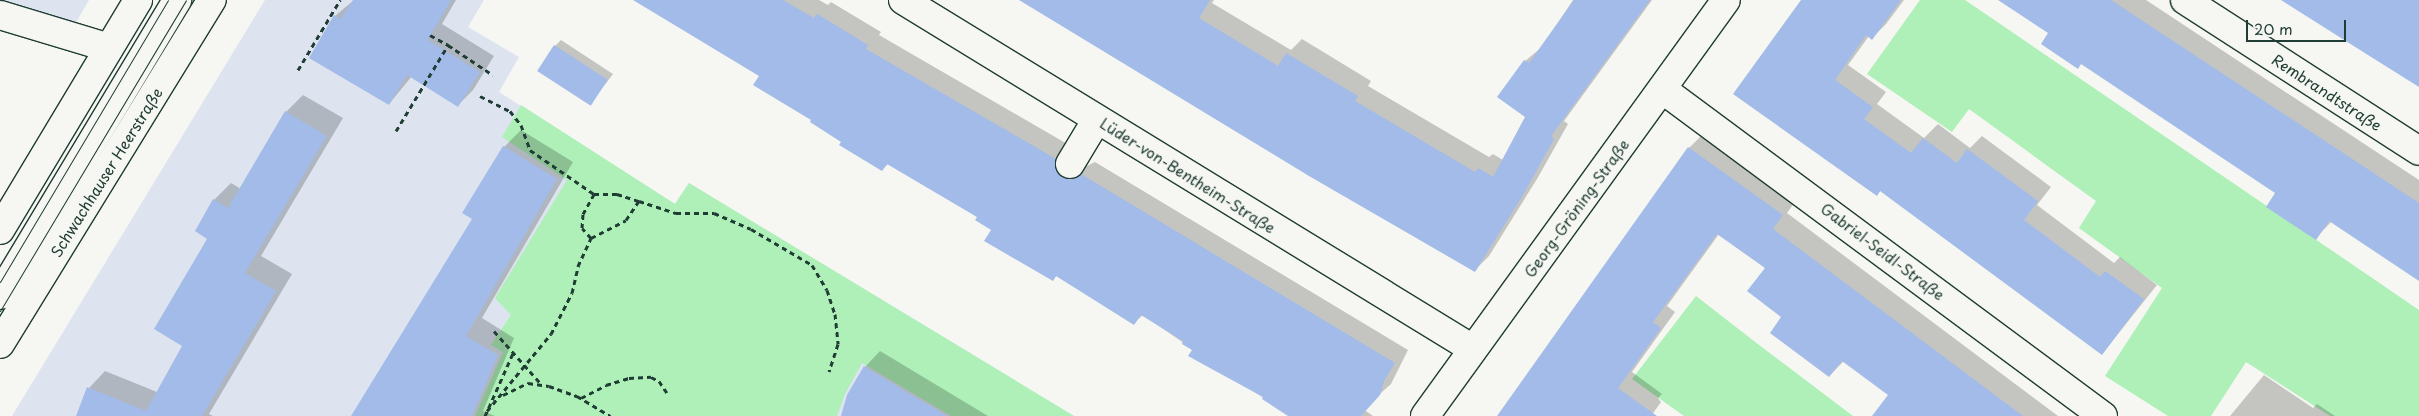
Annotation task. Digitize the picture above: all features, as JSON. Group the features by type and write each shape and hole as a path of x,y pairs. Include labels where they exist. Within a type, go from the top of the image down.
{"street":[{"path":"0,230 138,0"},
{"path":"0,295 177,0"},
{"name":"Schwachhauser Heerstraße","path":"0,344 212,0"},
{"name":"Lüder-von-Bentheim-Straße","path":"903,0 1473,350"},
{"name":"Georg-Gröning-Straße","path":"1426,416 1726,0"},
{"name":"Rembrandtstraße","path":"2185,0 2419,150"},
{"path":"0,15 110,48"},
{"name":"Gabriel-Seidl-Straße","path":"1662,89 2103,416"},
{"path":"1070,164 1097,119"}],"path":[{"path":"298,70 340,0"},
{"path":"430,35 493,75"},
{"path":"396,130 448,45"},
{"path":"480,96 510,111 521,125 530,150 594,194 617,194 676,212 714,214 751,229 812,265 827,290 835,314 838,344 828,372"},
{"path":"591,238 582,228 582,214 594,194"},
{"path":"487,411 525,368 551,334 572,293 578,266 591,238 626,220 639,201"},
{"path":"494,330 541,385"},
{"path":"485,416 512,352"},
{"path":"581,398 606,385 629,378 651,377 659,381 667,393"},
{"path":"500,397 528,383 541,385 581,398 610,416"}],"shaded area":[{"path":"0,0 89,0 70,33 0,9"},
{"path":"265,0 484,0 468,27 519,57 499,92 675,204 689,183 1074,416 12,416"}],"green space":[{"path":"1920,0 1965,0 2419,310 2419,416 2330,416 2246,362 2211,416 2168,416 2105,376 2162,288 2079,228 2096,201 1969,109 1952,132 1867,74"},
{"path":"521,105 675,204 689,183 1074,416 951,416 862,363 845,394 837,416 475,416 503,352 491,345 511,315 495,298 567,180 502,137"},
{"path":"1696,296 1853,416 1684,416 1632,379"}],"building":[{"path":"353,0 451,0 428,40 480,72 458,107 407,75 389,105 309,58 334,15 341,19"},
{"path":"633,0 783,0 814,18 817,14 868,45 866,49 1056,159 1056,171 1062,177 1070,180 1081,174 1395,363 1384,381 1380,395 1361,416 1288,416 1262,399 1263,397 1188,356 1192,350 1182,344 1183,341 1141,315 1134,325 1056,276 1053,281 984,241 991,230 975,220 977,217 887,164 882,171 839,145 841,142 810,122 811,120 753,85 759,76"},
{"path":"1019,0 1210,0 1199,18 1278,66 1286,53 1358,96 1355,101 1475,172 1478,168 1493,177 1525,117 1497,97 1524,60 1529,63 1574,0 1650,0 1551,136 1554,139 1523,195 1475,272 1309,176"},
{"path":"1801,0 1901,0 1872,40 1866,35 1835,80 1873,107 1864,119 1911,153 1923,138 1957,163 1967,149 2038,201 2024,220 2100,277 2105,271 2144,299 2102,355 1880,191 1877,196 1733,94"},
{"path":"1998,0 2111,0 2419,203 2419,281 2329,221 2316,240 2266,207 2275,193 2081,64 2078,69 2041,44 2048,33"},
{"path":"2281,0 2419,0 2419,87 2368,55"},
{"path":"554,45 608,80 591,106 537,71"},
{"path":"285,111 327,136 245,273 276,291 202,416 76,416 87,387 146,411 182,346 154,329 207,239 195,231 213,199 228,208"},
{"path":"503,146 557,179 466,336 498,355 472,416 351,416 472,219 462,213"},
{"path":"1688,147 1783,215 1773,229 2023,416 1872,416 1888,395 1842,361 1829,377 1770,333 1781,317 1747,291 1765,268 1717,234 1653,322 1661,328 1618,388 1657,416 1497,416"},
{"path":"864,366 947,416 841,416 847,395"}],"tram line":[{"path":"0,282 168,0"},
{"path":"0,311 186,0"}]}
